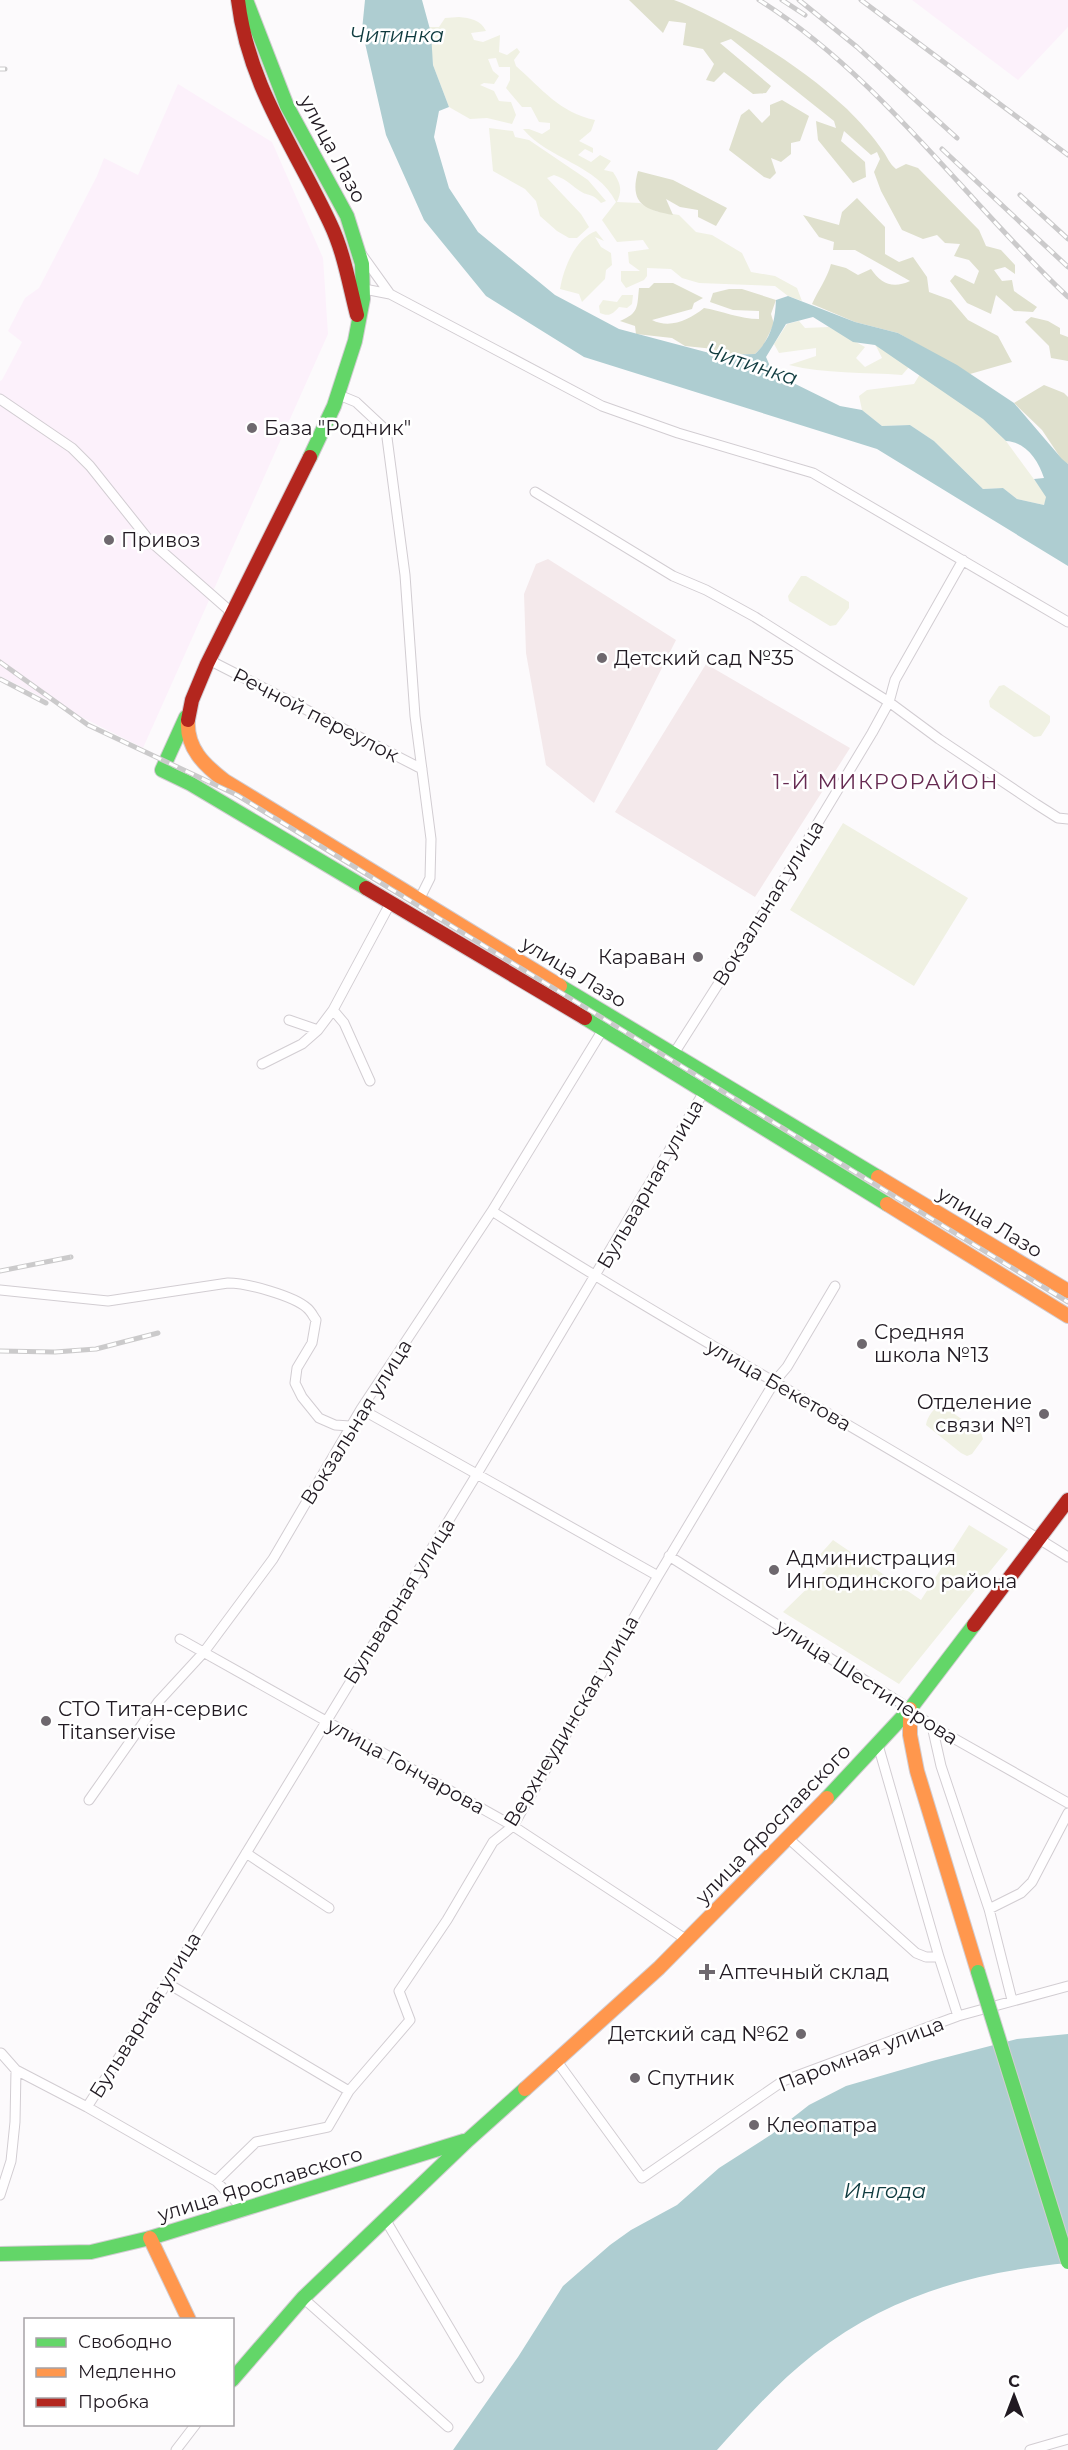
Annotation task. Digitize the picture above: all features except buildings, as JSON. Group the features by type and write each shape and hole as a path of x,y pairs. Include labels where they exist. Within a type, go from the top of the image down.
{"main road":[{"name":"улица Лазо","path":"238,0 239,17 250,56 285,136 332,226 357,288"},
{"name":"улица Лазо","path":"246,0 286,103 349,221 359,251 358,320 351,357 339,395 324,430 231,612 162,770 191,784 391,902 602,1031 705,1090 1068,1316"},
{"name":"улица Лазо","path":"191,706 188,736 194,751 204,765 225,781 673,1055 1068,1292"},
{"name":"улица Ярославского","path":"234,2378 303,2298 468,2140 687,1940 789,1839 910,1709 1068,1500"},
{"path":"910,1709 910,1735 917,1771 1068,2262"},
{"name":"улица Ярославского","path":"189,2318 150,2238 468,2140"},
{"path":"0,2254 81,2253 150,2238"}],"street":[{"path":"359,251 390,294"},
{"path":"357,288 390,294 602,406 678,433 813,473 1068,622"},
{"path":"339,395 356,402 386,430 405,575 415,716 431,839 430,878 419,900"},
{"path":"0,399 72,448 90,466 149,540 231,612"},
{"path":"535,492 673,576 706,590 755,617 889,702 939,739 1036,804 1058,818 1068,819"},
{"name":"Вокзальная улица","path":"673,1055 766,909 889,702 895,680 963,560"},
{"name":"Речной переулок","path":"209,660 422,769"},
{"path":"262,1064 302,1044 318,1030 333,1010 391,902"},
{"path":"333,1010 344,1023 370,1082"},
{"path":"289,1020 318,1030"},
{"name":"Вокзальная улица","path":"89,1800 158,1702 204,1652 273,1559 361,1408 492,1210 602,1031"},
{"name":"Бульварная улица","path":"87,2107 167,1983 477,1474 596,1278 705,1090"},
{"name":"улица Бекетова","path":"492,1210 596,1278 775,1381 1068,1557"},
{"path":"0,1290 108,1301 174,1289 228,1283 244,1283 266,1289 306,1307 316,1320 312,1343 297,1368 295,1383 302,1397 319,1418 335,1425 350,1426"},
{"name":"Верхнеудинская улица","path":"216,2181 256,2142 328,2127 349,2091 411,2020 399,1991 447,1920 493,1842 513,1826 669,1556 835,1286"},
{"path":"361,1408 658,1576"},
{"name":"улица Шестиперова","path":"669,1556 910,1709 932,1726 1068,1803"},
{"name":"улица Гончарова","path":"180,1639 513,1826 687,1940"},
{"path":"932,1726 941,1766 989,1909 1012,2000"},
{"path":"878,1745 958,2016"},
{"path":"989,1909 1021,1893 1032,1882 1068,1813"},
{"path":"789,1839 916,1953 926,1958 939,1957"},
{"path":"246,1853 329,1908"},
{"path":"167,1983 349,2091"},
{"name":"Паромная улица","path":"556,2060 642,2178 783,2081 958,2016 1068,1986"},
{"path":"1,2053 16,2070 87,2107 216,2181 243,2209"},
{"path":"0,2195 11,2161 15,2122 16,2070"},
{"path":"385,2219 479,2378"},
{"path":"303,2298 448,2427"},
{"path":"176,2450 194,2426"},
{"path":"1030,2450 1068,2439"}],"shaded area":[{"path":"912,0 1068,0 1068,27 1018,80"},
{"path":"459,17 475,20 484,27 486,31 471,33 474,40 483,42 500,35 499,52 507,55 517,48 520,52 514,60 516,66 543,91 571,112 595,120 591,131 579,141 593,148 593,153 585,149 578,155 591,162 600,155 611,161 604,170 613,172 619,183 620,193 617,202 640,203 655,211 679,215 696,232 712,235 742,253 751,272 775,276 797,288 802,301 788,296 775,286 699,283 682,278 671,269 647,268 647,276 644,280 626,288 621,281 621,271 640,271 629,263 628,252 649,249 643,240 617,242 602,220 616,202 608,189 585,170 546,148 523,129 542,134 550,129 550,123 539,122 531,107 522,107 506,88 510,80 510,67 499,67 496,58 488,59 493,71 499,76 494,84 480,85 494,91 499,101 511,102 516,115 512,124 487,118 470,119 449,107 433,65 429,27 439,27 445,18"},
{"path":"257,45 288,120 338,211 348,236 356,277 354,278 345,237 335,212 285,120 254,46"},
{"path":"178,84 272,142 323,258 328,334 143,748 0,676 0,381 22,342 8,331 25,298 39,288 104,158 138,175"},
{"path":"489,128 513,131 515,137 529,140 588,180 606,201 601,203 595,197 583,193 554,175 547,178 581,214 589,227 577,238 569,238 557,231 540,216 536,201 525,189 493,171"},
{"path":"596,231 604,241 595,237 601,247 611,253 612,265 606,270 605,279 582,302 579,294 560,289 564,272 576,247"},
{"path":"622,295 633,295 632,304 627,308 619,307 611,314 600,313 599,306 603,300 617,302"},
{"path":"799,321 805,328 829,327 865,347 856,358 865,367 882,358 875,344 909,367 902,375 831,371 789,365 816,356 816,348 779,353 774,344 787,324"},
{"path":"920,374 984,419 1006,441 1047,497 1044,505 1017,499 1003,488 983,489 934,441 910,425 882,426 862,410 859,396 867,390 914,384"},
{"path":"548,559 676,640 594,803 546,765 526,653 524,594 536,564"},
{"path":"801,576 806,576 849,602 849,608 836,625 830,626 789,601 788,596"},
{"path":"706,664 850,748 755,897 615,812"},
{"path":"1004,685 1050,716 1050,722 1041,736 1034,737 990,707 989,701 999,686"},
{"path":"843,823 968,898 914,986 790,910"},
{"path":"942,1405 981,1433 983,1439 972,1454 967,1456 961,1453 926,1425 931,1413"},
{"path":"969,1525 1008,1549 899,1684 783,1612 827,1569 816,1559 833,1540 921,1600"}],"green space":[{"path":"629,0 674,0 682,3 769,49 809,77 847,109 875,140 896,169 906,164 918,168 979,230 986,246 1001,250 1015,265 1015,274 1005,267 994,270 1002,281 1012,280 1014,291 1037,307 1033,312 1014,311 996,295 991,314 967,303 950,281 955,275 974,284 979,271 969,260 954,256 960,244 945,243 937,235 923,239 902,230 881,191 874,172 880,159 877,152 871,155 844,131 841,141 865,162 866,177 853,183 818,140 816,121 836,128 834,121 731,39 720,43 771,86 766,93 753,94 724,72 714,82 706,80 714,64 703,49 683,45 686,23 669,21 663,33"},
{"path":"782,100 809,116 800,141 791,143 791,154 781,162 771,158 776,173 770,179 764,177 729,150 741,115 749,109 762,123 770,115 770,105"},
{"path":"638,171 673,180 727,208 716,226 698,217 698,210 680,207 666,199 673,215 654,211 637,198"},
{"path":"857,198 885,227 885,254 899,262 913,257 927,277 929,292 951,300 968,320 998,336 1012,362 970,374 898,333 855,322 812,304 831,264 846,268 858,275 871,269 888,284 898,285 910,281 855,250 833,250 834,242 819,237 803,215 839,225 842,212"},
{"path":"654,283 673,283 703,298 694,303 692,309 652,320 659,323 679,322 704,308 759,319 759,311 733,310 710,302 713,293 742,289 776,300 771,314 774,324 763,346 755,354 717,355 714,349 685,346 672,338 636,334 635,326 620,321 636,309 639,288 649,288"},
{"path":"1031,317 1048,321 1060,328 1060,334 1068,337 1068,361 1051,358 1049,346 1025,322"},
{"path":"1044,385 1068,397 1068,464 1062,460 1042,430 1014,403"}],"water":[{"name":"Читинка","path":"365,0 422,0 431,33 433,65 449,107 439,111 434,137 449,188 478,232 555,295 619,329 717,355 755,354 771,330 776,300 788,296 855,322 898,333 957,365 1014,403 1068,464 1068,566 877,449 584,357 486,296 424,220 386,135 362,30","holes":["813,317 853,342 875,345 983,419 1006,441 1025,448 1035,459 1044,478 1034,479 1046,497 1044,505 1017,499 1003,488 983,489 934,441 910,425 882,426 862,410 840,406 773,373 766,357 786,324"]},
{"name":"Ингода","path":"1068,2034 1068,2263 967,2280 903,2302 873,2316 814,2354 788,2376 717,2450 453,2450 518,2357 563,2286 610,2245 631,2230 677,2205 719,2168 772,2134 809,2105 846,2086 932,2061 1017,2039"}],"railway":[{"path":"759,0 803,31 883,102 1030,260 1068,297"},
{"path":"782,0 805,15"},
{"path":"799,0 857,47 957,138"},
{"path":"861,0 1068,155"},
{"path":"0,69 5,69"},
{"path":"942,149 1068,267"},
{"path":"1020,195 1068,239"},
{"path":"0,662 88,725 237,795 1068,1302"},
{"path":"0,679 46,703"},
{"path":"0,1271 71,1257"},
{"path":"0,1351 55,1352 96,1349 158,1333"}],"traffic: fast":[{"path":"246,0 287,106 347,216 362,264 363,299 355,341 334,406 310,457"},
{"path":"186,717 162,770 191,784 366,888"},
{"path":"560,986 878,1177"},
{"path":"585,1018 887,1204"},
{"path":"827,1798 910,1709 974,1625"},
{"path":"978,1972 1068,2262"},
{"path":"234,2378 303,2298 468,2140 525,2089"},
{"path":"0,2254 91,2252 150,2238 464,2141"}],"traffic: slow":[{"path":"188,720 188,730 193,747 210,769 225,781 560,986"},
{"path":"878,1177 1068,1291"},
{"path":"887,1204 1068,1316"},
{"path":"910,1709 910,1735 917,1771 978,1972"},
{"path":"525,2089 659,1968 827,1798"},
{"path":"150,2238 188,2318"}],"traffic: jam":[{"path":"238,0 243,31 262,88 335,234 357,315"},
{"path":"188,720 192,700 207,664 310,457"},
{"path":"366,888 585,1018"},
{"path":"974,1625 1068,1500"}],"place":[{"name":"База \"Родник\"","path":"252,428"},
{"name":"Привоз","path":"109,540"},
{"name":"Детский сад №35","path":"602,658"},
{"name":"Караван","path":"698,957"},
{"name":"Средняя школа №13","path":"862,1344"},
{"name":"Отделение связи №1","path":"1044,1414"},
{"name":"Администрация Ингодинского района","path":"774,1570"},
{"name":"СТО Титан-сервис Titanservise","path":"46,1721"},
{"name":"Аптечный склад","path":"707,1972"},
{"name":"Детский сад №62","path":"801,2034"},
{"name":"Спутник","path":"635,2078"},
{"name":"Клеопатра","path":"754,2125"}],"district":[{"name":"1-Й МИКРОРАЙОН","path":"886,781"}]}
